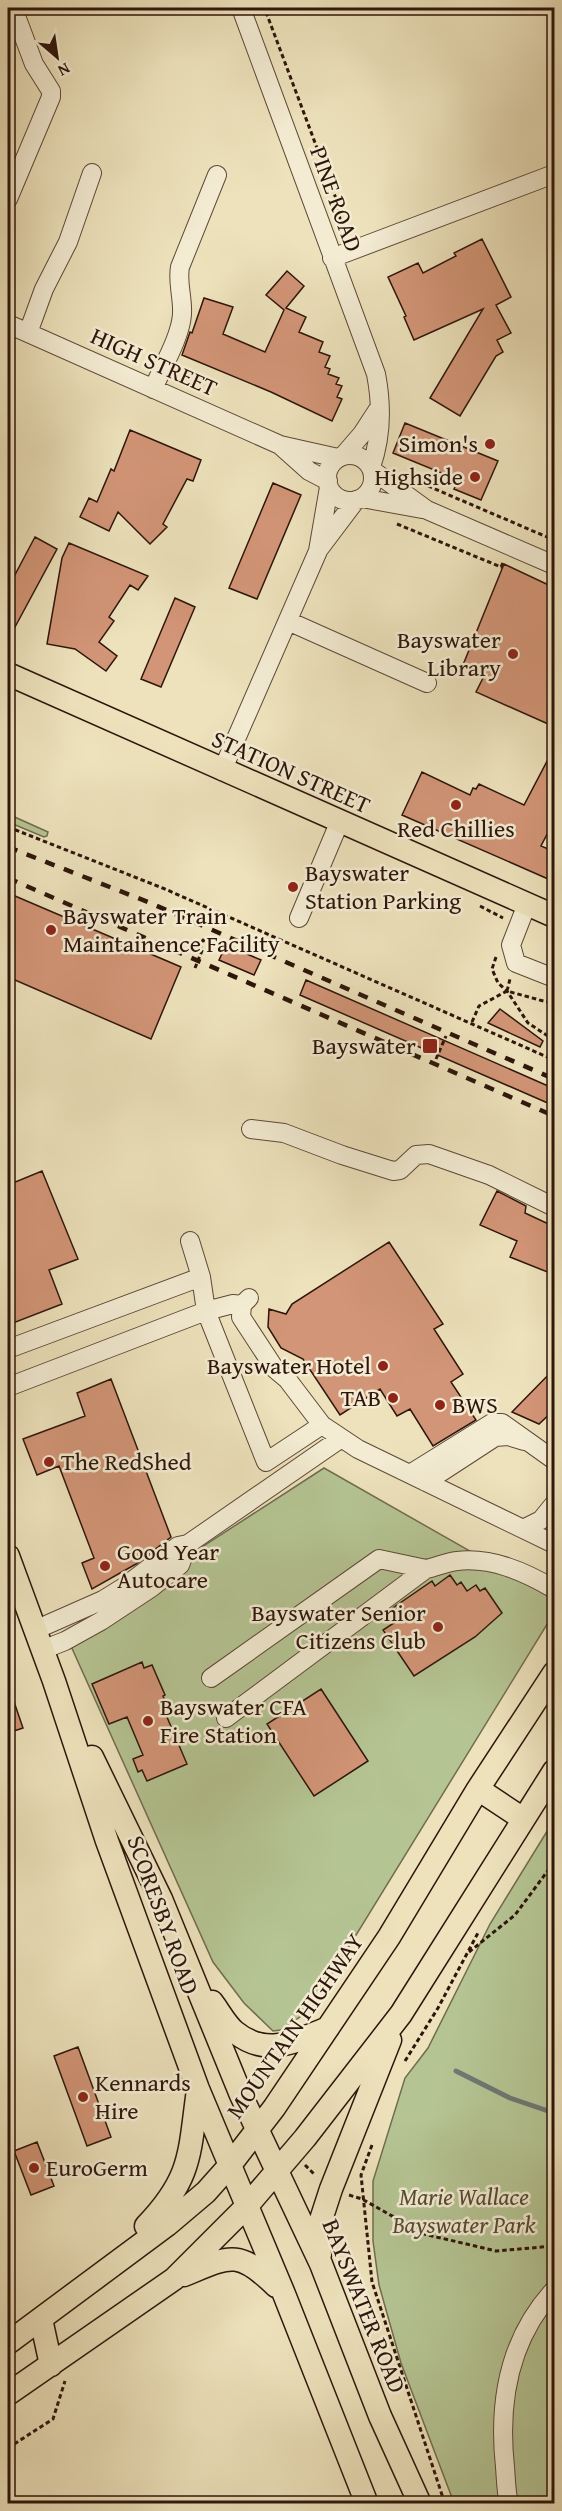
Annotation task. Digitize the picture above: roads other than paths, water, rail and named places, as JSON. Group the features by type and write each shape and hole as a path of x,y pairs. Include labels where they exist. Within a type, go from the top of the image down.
{"main road":[{"name":"STATION STREET","path":"8,675 339,823 555,916"},
{"name":"SCORESBY ROAD","path":"8,1556 54,1681 107,1841 198,2089 230,2165"},
{"name":"MOUNTAIN HIGHWAY","path":"8,2343 93,2281 206,2192 230,2165 258,2129 389,1937 478,1789 555,1673"},
{"name":"SCORESBY ROAD","path":"54,1681 161,1899 241,2095 258,2129"},
{"path":"8,2393 174,2279 246,2207 401,2014 555,1771"},
{"path":"478,1789 523,1819"},
{"path":"193,1977 235,2032 256,2044 283,2046 328,2028"},
{"path":"321,2264 318,2229 321,2219 337,2173 401,2014"},
{"path":"93,2281 167,2204 183,2175 192,2148 198,2089"},
{"name":"BAYSWATER ROAD","path":"258,2129 321,2264 380,2416 420,2504"},
{"path":"230,2165 367,2504"},
{"path":"174,2279 223,2259 241,2260 257,2267 284,2294"},
{"path":"41,2319 51,2365"}],"street":[{"path":"8,199 51,98 51,91 34,64 13,8"},
{"name":"PINE ROAD","path":"241,8 376,374 381,427 372,468"},
{"path":"28,333 44,290 68,242 92,173"},
{"path":"332,258 555,174"},
{"path":"153,389 179,328 182,315 178,279 180,267 217,175"},
{"name":"HIGH STREET","path":"8,324 280,445 341,457"},
{"path":"222,771 318,551 332,464 362,434 379,408"},
{"name":"HIGH STREET","path":"280,445 309,471 328,484"},
{"path":"341,457 359,456 427,510"},
{"path":"318,551 359,499 370,490 374,480 372,468"},
{"path":"328,484 340,499 359,499 427,510 555,565"},
{"path":"288,621 427,683"},
{"path":"298,918 339,823"},
{"path":"527,904 511,945 516,963 555,978"},
{"path":"251,1129 285,1133 342,1155 393,1171 400,1170 416,1155 429,1154 489,1175 555,1207"},
{"path":"190,1241 201,1277 206,1311 266,1462 322,1425"},
{"path":"8,1349 201,1277"},
{"path":"8,1387 206,1311 245,1302 241,1317 275,1369 287,1379 322,1425 340,1439 555,1544"},
{"path":"418,1478 495,1437 508,1436 534,1444 555,1460"},
{"path":"39,1640 124,1587 178,1546 188,1544 340,1439"},
{"path":"523,1529 541,1520 555,1504"},
{"path":"211,1678 379,1559 426,1569"},
{"path":"226,1718 426,1569 457,1561 483,1561 502,1565 555,1589"},
{"path":"509,2504 502,2435 505,2391 518,2346 526,2330 555,2290"}],"waterway":[{"path":"456,2071 510,2098 554,2113"}],"railway":[{"path":"8,847 148,902 554,1079"},
{"path":"8,878 554,1116"}],"place":[{"name":"Simon's","path":"490,444"},
{"name":"Highside","path":"475,477"},
{"name":"Bayswater Library","path":"513,654"},
{"name":"Red Chillies","path":"456,805"},
{"name":"Bayswater Station Parking","path":"293,887"},
{"name":"Bayswater Train Maintainence Facility","path":"51,930"},
{"name":"Bayswater","path":"430,1046"},
{"name":"Bayswater Hotel","path":"383,1366"},
{"name":"TAB","path":"393,1398"},
{"name":"BWS","path":"440,1405"},
{"name":"The RedShed","path":"49,1462"},
{"name":"Good Year Autocare","path":"105,1566"},
{"name":"Bayswater Senior Citizens Club","path":"438,1627"},
{"name":"Bayswater CFA Fire Station","path":"148,1721"},
{"name":"Kennards Hire","path":"83,2097"},
{"name":"EuroGerm","path":"34,2168"}],"park label":[{"name":"Marie Wallace Bayswater Park","path":"464,2211"}]}
